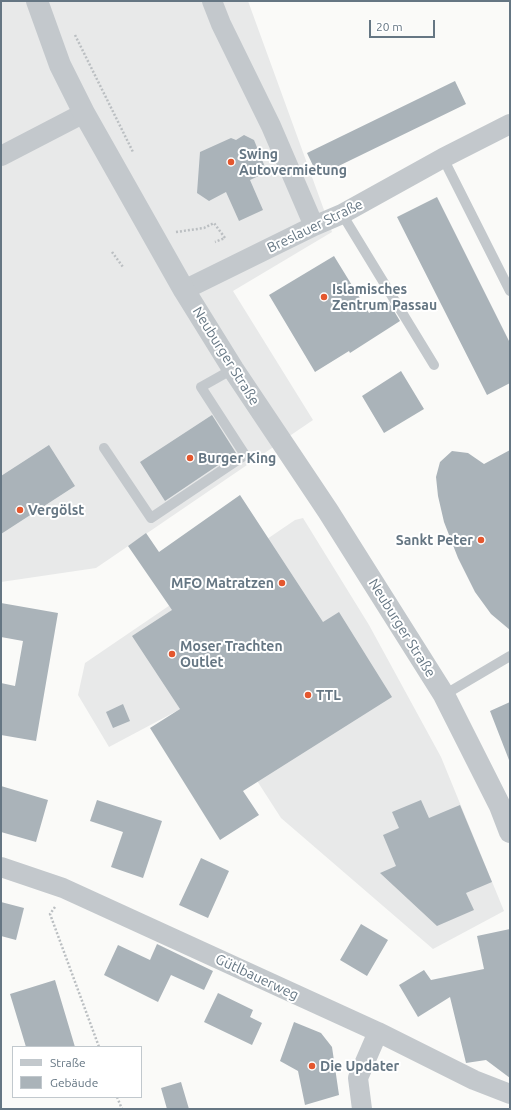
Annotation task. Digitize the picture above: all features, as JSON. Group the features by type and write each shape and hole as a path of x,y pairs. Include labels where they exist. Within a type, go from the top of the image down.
{"street":[{"name":"Neuburger Straße","path":"36,1 60,65 84,114 184,290 232,369 325,506 444,695 500,806 510,832"},
{"path":"212,1 221,24 271,126 314,226"},
{"path":"1,156 84,114"},
{"name":"Breslauer Straße","path":"184,290 314,226 342,214 443,158 510,124"},
{"name":"Gütlbauerweg","path":"1,867 63,888 378,1032 474,1080 510,1094"},
{"path":"362,1109 358,1078 378,1032"}],"lane":[{"path":"443,158 510,291"},
{"path":"342,214 434,366"},
{"path":"104,448 151,518 245,455 201,387 232,369"},
{"path":"444,695 510,656"}],"path":[{"path":"71,28 135,155"},
{"path":"177,238 174,232 204,228 214,223 225,238 215,242"},
{"path":"112,252 123,267"},
{"path":"50,914 99,1046"},
{"path":"117,1098 122,1109"}],"shaded area":[{"path":"1,1 248,1 332,232 233,291 313,420 96,568 1,582"},
{"path":"303,518 369,625 441,757 504,911 433,949 281,818 203,697 109,747 78,695 85,663 295,520"}],"building":[{"path":"455,81 466,104 318,176 307,153"},
{"name":"Swing Autovermietung","path":"244,135 254,140 267,172 250,180 263,210 239,221 226,192 209,201 197,193 200,152 231,138 236,140"},
{"path":"437,197 510,343 510,383 487,395 397,217"},
{"path":"334,256 369,313 388,301 400,321 350,353 349,351 315,372 269,295"},
{"path":"401,371 424,409 384,433 362,396"},
{"name":"Burger King","path":"212,415 236,453 165,501 140,462"},
{"name":"Vergölst","path":"49,445 75,486 1,534 1,476"},
{"name":"Sankt Peter","path":"510,450 510,630 491,614 475,592 458,558 444,522 438,496 436,477 440,462 452,451 468,453 484,464"},
{"path":"240,495 323,622 339,612 392,697 243,791 259,815 220,840 150,728 180,709 132,636 172,610 128,546 146,533 159,552"},
{"path":"1,603 58,613 36,741 1,735 1,683 15,686 23,641 1,637"},
{"path":"510,702 510,760 509,760 490,711"},
{"path":"123,704 130,721 113,728 106,712"},
{"path":"1,786 48,800 36,842 1,832"},
{"path":"97,800 162,821 143,878 111,867 123,832 90,821"},
{"path":"421,800 429,818 460,805 492,882 466,893 474,910 437,926 380,873 396,866 383,835 399,828 392,812"},
{"path":"201,858 229,871 208,918 179,905"},
{"path":"1,902 24,908 16,940 1,936"},
{"path":"361,924 388,940 367,976 340,960"},
{"path":"510,929 510,1078 486,1060 466,1063 450,997 418,1017 399,985 424,970 431,980 484,969 477,936"},
{"path":"157,944 213,971 204,990 171,975 158,1002 104,975 118,945 150,960"},
{"path":"55,980 75,1046 26,1046 10,994"},
{"path":"218,993 253,1010 250,1017 262,1023 252,1045 204,1022"},
{"name":"Die Updater","path":"294,1022 321,1033 332,1047 339,1095 305,1105 298,1071 280,1061"},
{"path":"181,1082 189,1109 167,1109 161,1088"}],"place":[{"name":"Swing Autovermietung","path":"231,162"},
{"name":"Islamisches Zentrum Passau","path":"324,297"},
{"name":"Burger King","path":"190,458"},
{"name":"Vergölst","path":"20,510"},
{"name":"Sankt Peter","path":"481,540"},
{"name":"MFO Matratzen","path":"282,583"},
{"name":"Moser Trachten Outlet","path":"172,654"},
{"name":"TTL","path":"308,695"},
{"name":"Die Updater","path":"312,1066"}]}
